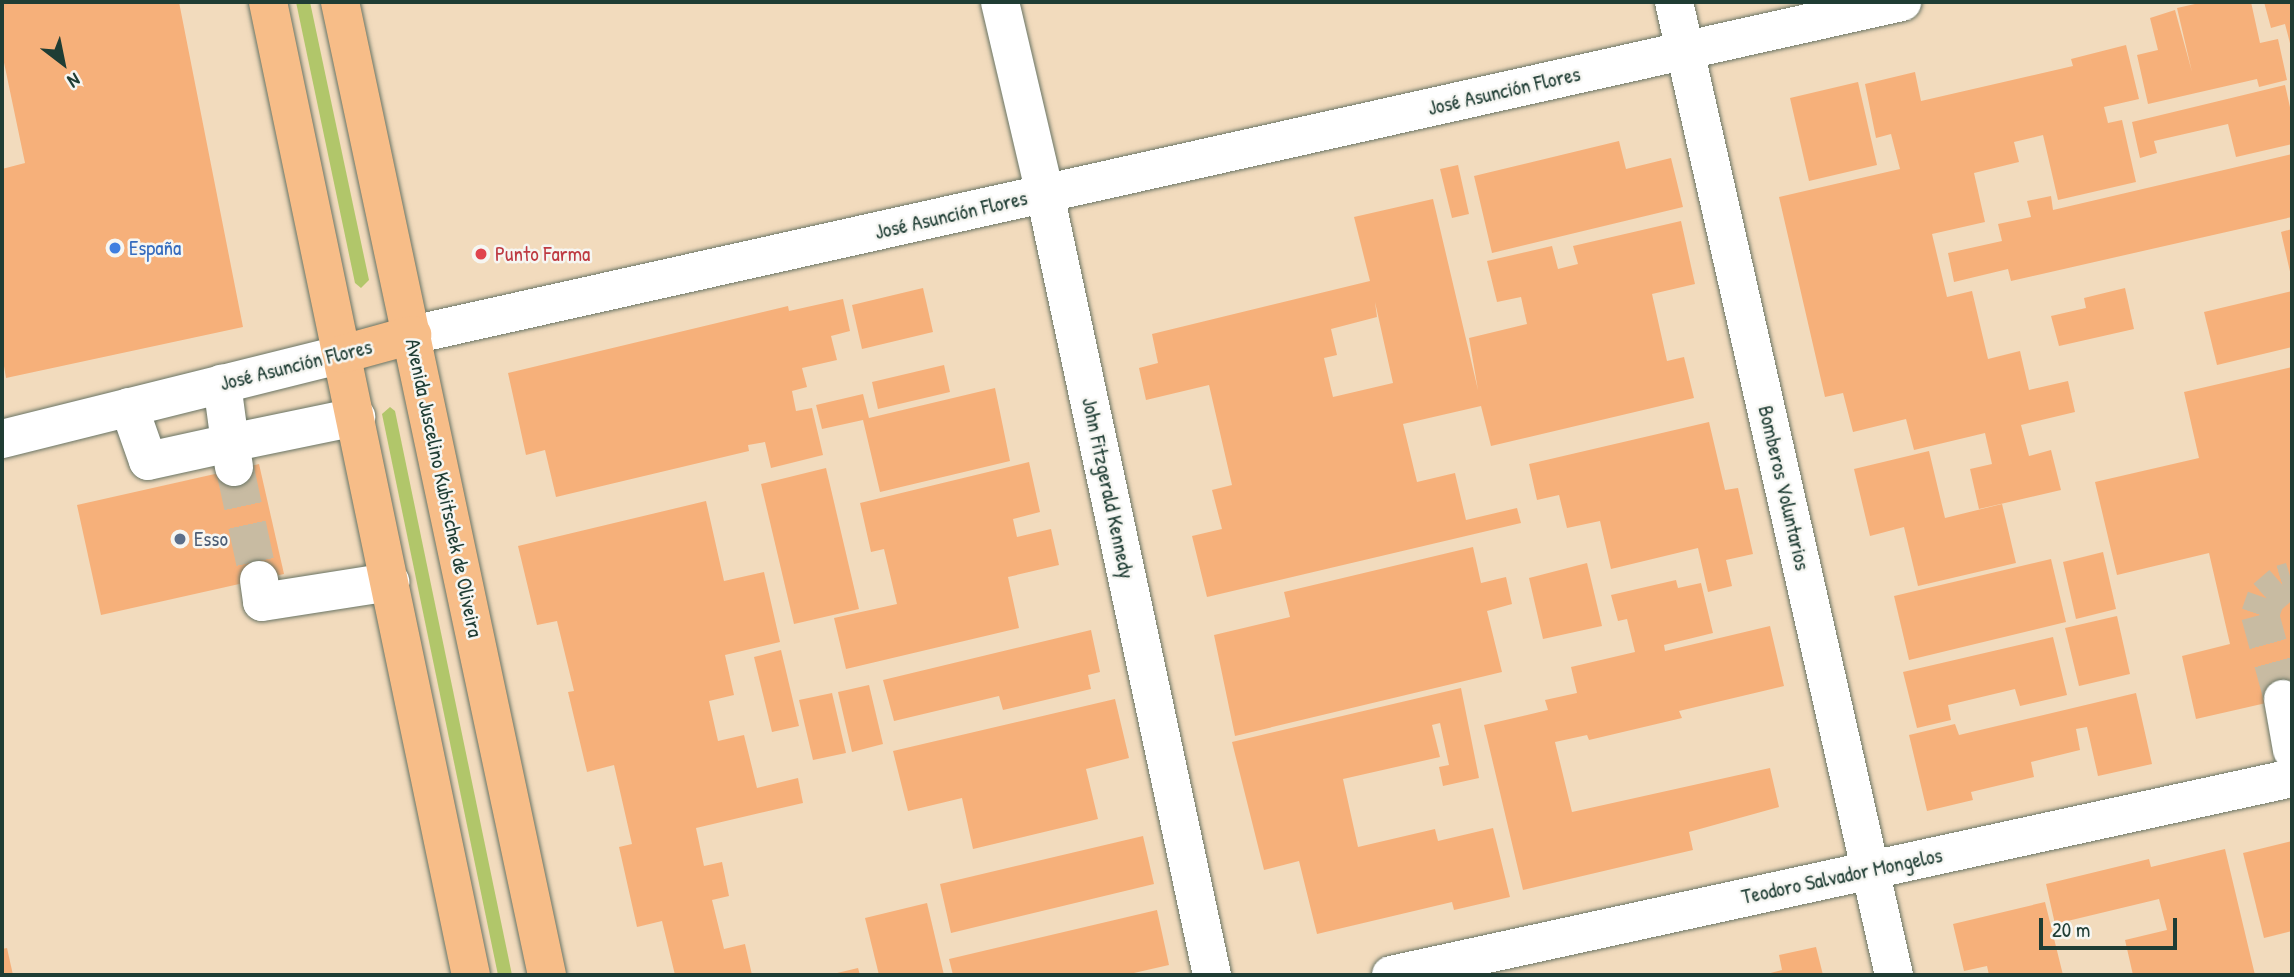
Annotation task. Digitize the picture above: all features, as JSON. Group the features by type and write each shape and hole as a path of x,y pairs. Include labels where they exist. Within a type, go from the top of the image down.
{"main road":[{"path":"268,2 471,975"},
{"name":"Avenida Juscelino Kubitschek de Oliveira","path":"340,2 547,975"},
{"name":"José Asunción Flores","path":"343,354 412,335"}],"street":[{"name":"John Fitzgerald Kennedy","path":"1000,2 1045,194 1212,975"},
{"name":"Bomberos Voluntarios","path":"1674,2 1894,975"},
{"name":"José Asunción Flores","path":"412,335 1902,2"},
{"name":"José Asunción Flores","path":"2,439 343,354"},
{"path":"222,384 233,456"},
{"path":"129,407 148,461 233,456 356,417"},
{"path":"260,580 262,601 390,582"},
{"path":"2283,699 2292,750"},
{"name":"Teodoro Salvador Mongelos","path":"1391,975 2292,778"}],"green space":[{"path":"296,2 310,2 369,280 361,288 355,283"},
{"path":"390,407 395,411 512,975 498,975 382,414"}],"building":[{"name":"España","path":"2,2 179,2 243,327 6,378 2,354 2,169 25,163 2,53"},
{"path":"2204,2 2251,2 2260,43 2278,39 2287,80 2259,87 2257,79 2148,104 2137,55 2158,50 2150,18 2175,10 2192,72 2177,8"},
{"path":"2264,2 2292,2 2292,51 2285,24 2271,28"},
{"path":"2126,45 2139,99 2104,107 2108,123 2122,120 2136,182 2058,200 2043,135 2014,142 2019,162 1974,173 1985,222 1932,234 1947,297 1972,291 1988,359 2020,351 2029,390 2068,381 2075,412 2021,425 2029,456 2051,450 2061,490 1979,509 1970,469 1992,464 1985,433 1914,450 1906,419 1853,432 1843,393 1825,397 1779,197 1900,169 1891,134 1876,138 1865,84 1915,72 1921,101 2073,66 2071,59"},
{"path":"1858,82 1877,165 1809,181 1790,98"},
{"path":"2285,85 2292,116 2292,144 2236,157 2228,124 2154,141 2157,153 2140,158 2132,122"},
{"path":"1619,141 1626,169 1671,158 1683,207 1492,253 1474,176"},
{"path":"2292,154 2292,217 2011,281 2008,269 1954,282 1948,253 2002,241 1998,224 2031,217 2027,201 2051,196 2053,210"},
{"path":"1458,165 1469,214 1452,218 1440,169"},
{"path":"1433,199 1478,390 1469,338 1527,324 1521,297 1497,302 1487,261 1552,246 1558,269 1578,264 1573,246 1681,221 1695,284 1652,294 1667,361 1684,357 1694,398 1491,446 1481,406 1403,424 1417,482 1455,473 1466,520 1517,508 1521,523 1207,597 1192,536 1222,529 1212,490 1232,485 1209,385 1146,400 1139,368 1158,363 1152,334 1370,281 1354,217","holes":["1375,302 1393,383 1333,397 1324,358 1337,355 1331,329 1377,317"]},
{"path":"2292,229 2292,276 2291,276 2281,232"},
{"path":"923,288 933,332 862,349 852,305"},
{"path":"2125,288 2134,329 2059,346 2051,316 2086,308 2084,298"},
{"path":"2292,291 2292,347 2217,365 2204,312"},
{"path":"843,299 850,331 831,336 837,360 802,368 807,387 792,391 796,411 812,408 823,455 771,468 765,442 748,445 749,451 556,497 545,450 526,455 508,373 788,306 789,311"},
{"path":"944,365 950,392 878,409 872,382"},
{"path":"2292,367 2292,697 2196,719 2182,656 2230,644 2209,553 2117,575 2095,482 2199,458 2184,392"},
{"path":"995,388 1010,461 880,492 863,420 822,429 816,405 863,394 869,418"},
{"path":"1709,422 1725,490 1738,488 1753,554 1726,560 1732,586 1708,592 1698,548 1611,569 1600,521 1567,528 1559,495 1537,500 1529,464"},
{"path":"1929,451 1945,518 2002,504 2016,563 1918,586 1904,527 1870,536 1854,469"},
{"path":"1029,462 1040,512 1013,519 1017,537 1051,529 1059,565 1008,577 1019,628 846,669 834,618 897,604 884,549 871,552 860,503"},
{"name":"Esso","path":"259,464 284,574 101,615 77,505"},
{"path":"826,468 859,609 794,624 761,484"},
{"path":"706,501 724,581 764,572 780,642 725,655 734,695 709,701 718,741 744,735 757,788 798,778 803,803 696,828 704,866 722,862 729,896 712,900 724,949 745,944 752,975 675,975 662,921 637,927 619,847 632,844 614,765 587,772 568,692 574,691 557,621 537,625 518,546"},
{"path":"1473,547 1481,583 1506,577 1512,604 1487,611 1502,672 1235,736 1214,635 1290,617 1284,592"},
{"path":"2103,552 2116,609 2076,619 2063,562"},
{"path":"2051,559 2066,622 1909,660 1894,596"},
{"path":"1587,563 1602,626 1543,639 1529,578"},
{"path":"1676,580 1678,588 1701,583 1713,633 1664,645 1665,651 1770,626 1784,686 1679,711 1682,718 1589,740 1587,735 1555,742 1572,812 1770,768 1779,807 1689,832 1693,850 1523,890 1484,725 1548,710 1545,700 1577,693 1571,667 1635,652 1627,619 1618,621 1611,595"},
{"path":"2117,616 2130,674 2079,686 2065,628"},
{"path":"1091,630 1100,672 1088,675 1091,689 1003,710 999,696 894,721 883,680"},
{"path":"2053,637 2067,695 2020,706 2015,689 1948,705 1951,720 1917,728 1903,672"},
{"path":"781,650 799,726 772,732 754,657"},
{"path":"869,685 883,744 852,752 838,692"},
{"path":"1461,688 1479,778 1443,786 1439,767 1449,765 1440,723 1432,725 1440,757 1343,779 1358,847 1435,829 1438,841 1493,828 1510,897 1454,910 1452,902 1317,934 1299,861 1264,870 1232,742"},
{"path":"832,693 846,753 813,760 799,700"},
{"path":"2136,693 2152,764 2098,776 2087,727 2076,729 2080,750 2031,762 2034,777 1971,792 1973,800 1927,811 1909,735 1955,724 1959,735"},
{"path":"1115,699 1129,758 1086,769 1098,819 973,849 962,798 908,811 893,751"},
{"path":"1143,836 1154,884 951,933 940,884"},
{"path":"2292,841 2292,931 2264,938 2243,853"},
{"path":"2225,849 2255,975 2133,975 2125,940 2167,930 2159,899 2055,924 2046,884 2149,859 2151,867"},
{"path":"2045,902 2063,975 1989,975 1987,966 1964,971 1953,924"},
{"path":"927,903 944,975 879,975 865,918"},
{"path":"1157,910 1169,965 1125,975 953,975 949,959"},
{"path":"1816,947 1823,975 1763,975 1782,970 1779,955"},
{"path":"7,948 13,975 2,975 2,949"},
{"path":"858,968 860,975 833,974"}],"tunnel":[{"path":"235,469 259,580"},
{"path":"2283,699 2260,615 2266,598 2282,584 2292,581"}],"place":[{"name":"España","path":"115,248"},
{"name":"Punto Farma","path":"481,254"},
{"name":"Esso","path":"180,539"}]}
